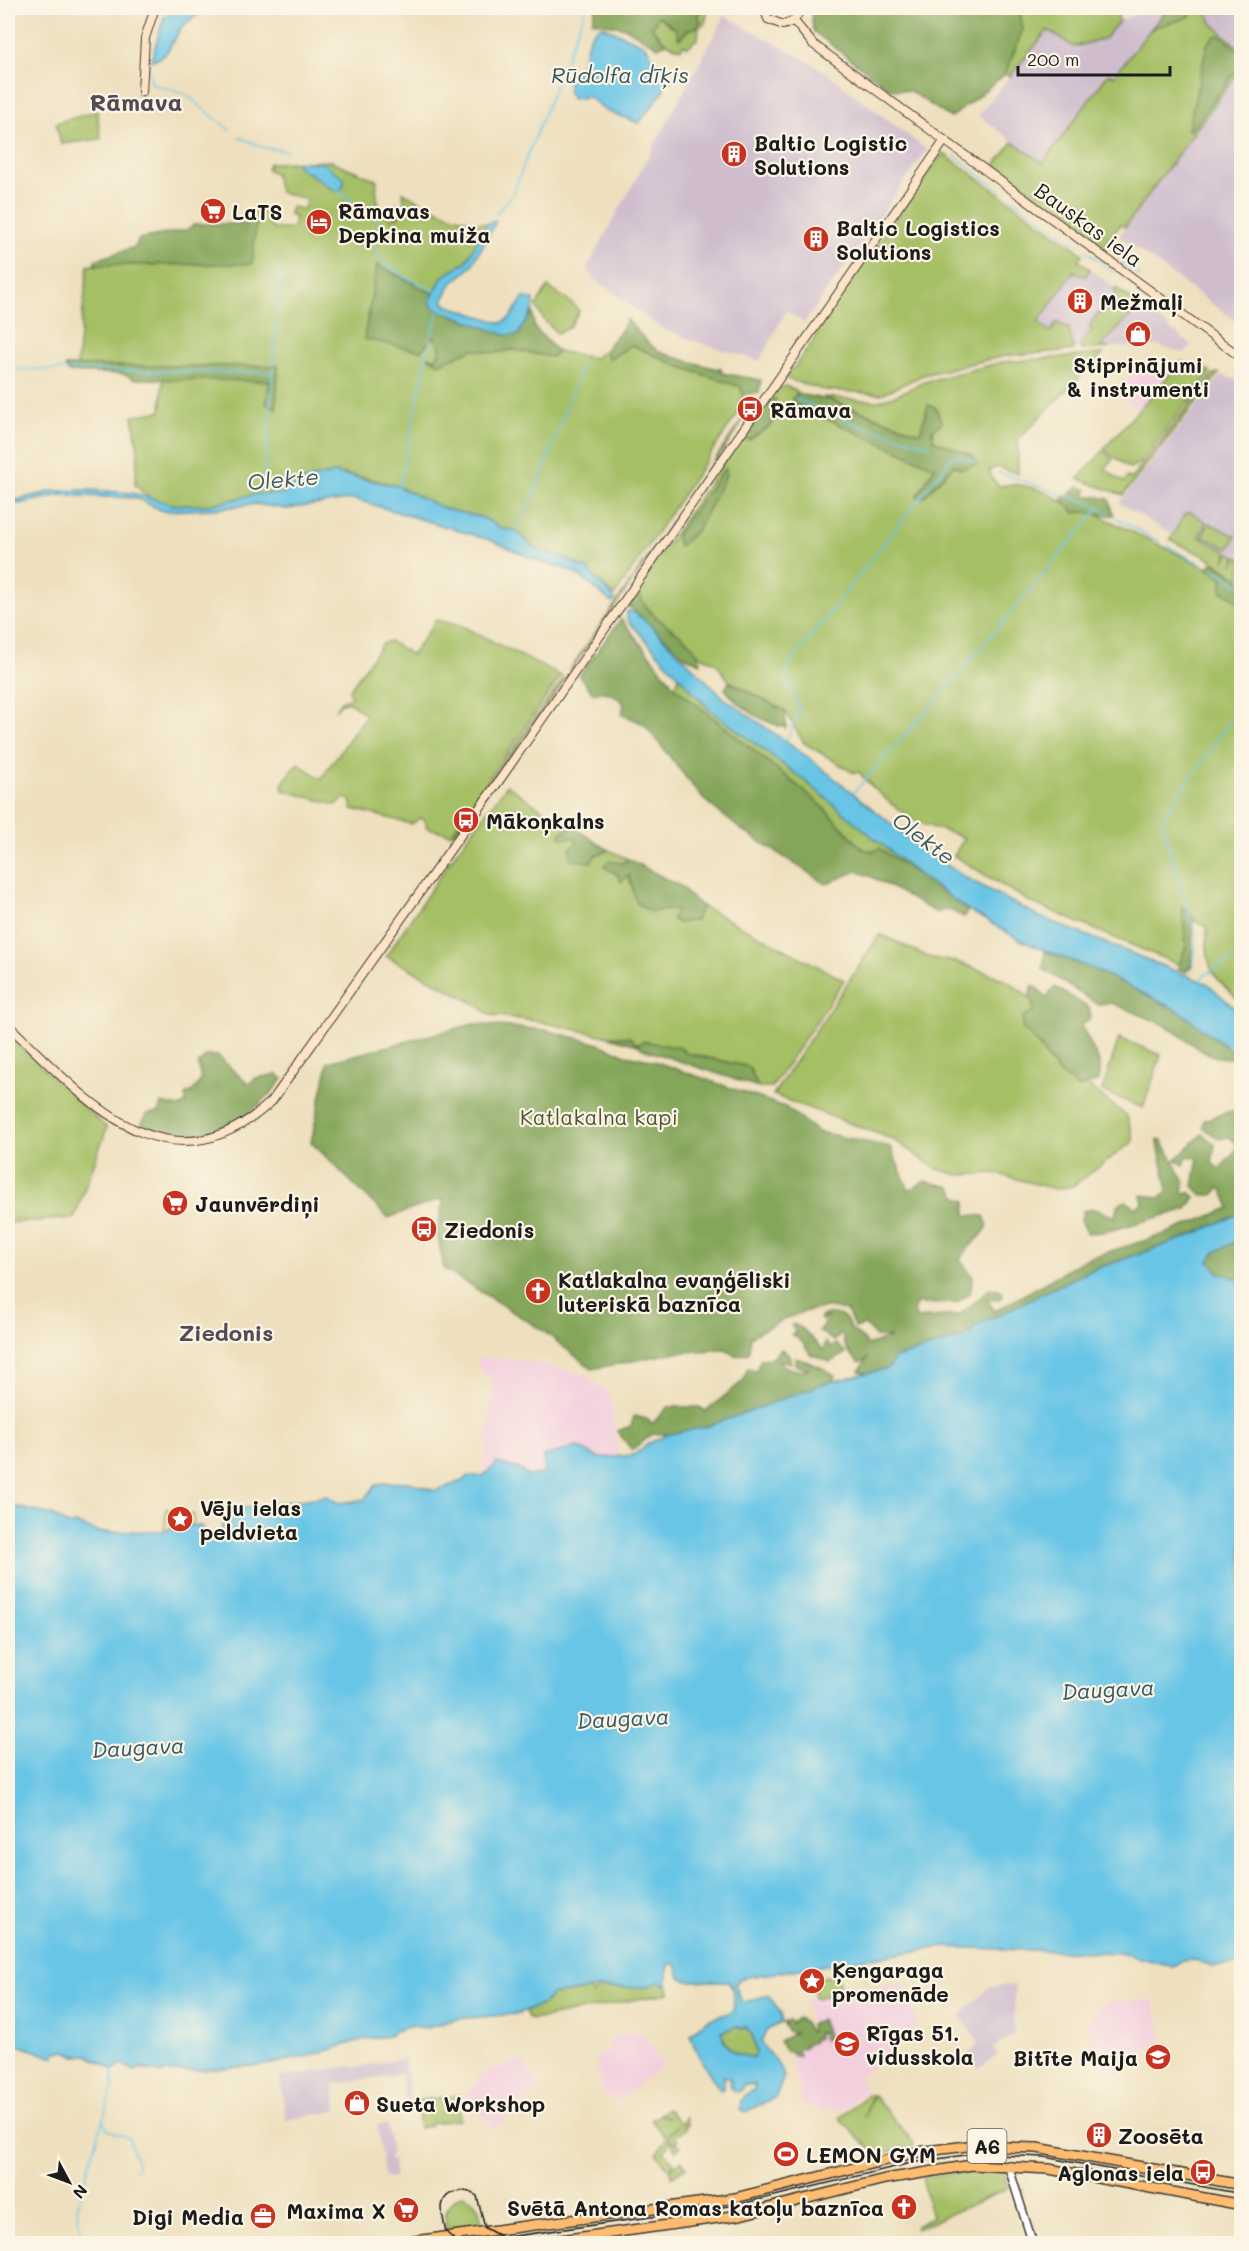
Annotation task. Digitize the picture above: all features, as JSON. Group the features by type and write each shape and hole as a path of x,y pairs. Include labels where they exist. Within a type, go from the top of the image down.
{"highway":[{"name":"A6","path":"392,2244 759,2193 918,2152 992,2146 1046,2150 1242,2185"},
{"name":"A6","path":"532,2244 763,2211 935,2169 972,2165 1008,2165 1049,2169 1242,2205"},
{"path":"759,2193 763,2211"}],"main road":[{"path":"142,92 143,53 150,8"},
{"path":"149,22 155,8"},
{"path":"762,9 768,19 778,24 794,21 801,8"},
{"name":"Bauskas iela","path":"794,21 813,44 1242,358"},
{"path":"8,1025 102,1112 126,1126 152,1136 190,1139 223,1135 242,1126 272,1101 501,778 945,140"}],"street":[{"path":"1008,2165 1032,2244"}],"shaded area":[{"path":"1151,8 1166,10 1113,76 1108,73 1042,163 978,115 1048,30 1105,38 1119,21"},
{"path":"1205,8 1241,8 1241,50 1213,24"},
{"path":"725,16 817,66 927,150 804,323 786,310 760,361 691,340 659,327 593,278 587,268"},
{"path":"1241,68 1241,325 1119,236"},
{"path":"1078,260 1192,345 1185,353 1158,346 1075,348 1003,354"},
{"path":"1147,358 1179,366 1139,412 1116,392"},
{"path":"1221,375 1241,381 1241,575 1119,503"},
{"path":"499,1357 548,1365 586,1375 610,1394 619,1457 599,1458 578,1447 545,1473 527,1476 497,1463 483,1473 494,1377 486,1376 478,1366 477,1359"},
{"name":"Rīgas 51. vidusskola","path":"897,1984 903,1986 919,2023 858,2079 867,2090 839,2112 831,2108 827,2111 804,2106 790,2054 812,2032 805,1999"},
{"path":"1015,1985 1014,2034 993,2048 998,2055 979,2069 969,2055 979,2043 960,2016 990,1986"},
{"path":"1153,2000 1163,2039 1107,2076 1085,2024 1105,2002"},
{"path":"642,2032 663,2066 615,2102 609,2095 604,2096 595,2057 609,2052 608,2039"},
{"path":"405,2058 410,2100 405,2101 401,2074 334,2084 337,2111 286,2120 280,2077 352,2066 354,2068"},
{"path":"522,2061 540,2087 494,2131 466,2093 486,2071"},
{"path":"387,2123 392,2155 388,2156 389,2160 393,2160 395,2177 388,2178 384,2175 377,2125"}],"green space":[{"path":"596,8 702,8 697,16 701,21 679,39 676,29 658,16 652,28 666,43 658,47 626,28 592,21"},
{"path":"702,8 708,10 705,23 699,27 698,38 688,47 683,45 681,49 666,43 652,28 658,16 676,29 679,38 689,29 696,28 701,21 697,16"},
{"path":"811,8 1019,8 1023,29 1005,74 951,118 910,91 890,89 813,31"},
{"path":"1019,8 1127,8 1118,15 1119,21 1105,38 1074,47 1048,30 1010,76 1005,74 1023,29"},
{"path":"1164,8 1205,8 1213,24 1241,50 1241,68 1125,227 1121,224 1104,246 995,165 1013,142 1043,163 1109,73 1114,76 1165,11"},
{"path":"1164,8 1190,8 1192,11 1190,16 1150,30 1166,11"},
{"path":"1221,35 1241,53 1241,64 1190,132 1188,129 1207,45 1214,36"},
{"path":"97,111 101,139 61,144 56,123"},
{"path":"943,153 1083,254 1078,260 1090,269 1085,277 1074,271 1038,322 1051,332 1057,322 1069,329 1074,350 1004,356 923,375 882,394 824,390 787,379 788,369 794,368 814,340 821,323"},
{"path":"331,161 377,180 378,202 391,219 397,217 405,209 403,192 444,212 487,224 466,262 442,277 434,294 377,265 364,339 426,342 434,336 441,348 436,359 431,357 439,364 473,349 494,353 513,350 552,357 557,351 594,358 605,350 609,358 632,345 678,366 741,387 743,395 737,415 614,596 589,572 567,559 536,550 515,530 502,529 484,518 445,509 397,486 362,477 336,473 299,481 284,494 257,494 209,505 175,505 152,500 135,485 138,452 133,416 161,411 163,379 270,381 278,366 80,366 77,363 88,265 252,264 256,224 254,209 258,206 270,211 269,223 273,229 293,229 295,217 289,214 291,207 304,209 307,199 279,192 275,173 267,170 269,163"},
{"path":"397,203 403,209 397,217 390,210"},
{"path":"195,224 256,224 252,264 95,265 95,260 135,247 139,239 186,230"},
{"path":"377,265 434,294 430,302 434,308 505,335 530,317 533,310 534,327 557,351 553,357 513,350 494,353 473,349 439,364 428,357 436,359 441,348 434,337 421,351 364,339"},
{"path":"548,287 572,303 579,311 569,328 557,333 544,320 536,306"},
{"path":"1116,288 1140,306 1101,346 1109,348 1081,350 1080,347 1092,329 1089,326 1098,313 1101,315 1117,293 1114,291"},
{"path":"627,319 657,350 721,369 722,373 761,380 759,392 743,395 741,387 678,366 632,345 609,359 605,350 623,328"},
{"path":"1103,354 1018,439 1018,474 997,467 990,470 991,477 999,486 1020,485 1050,494 1075,513 1088,510 1207,568 1223,578 1221,591 1233,597 1241,605 1241,700 1232,714 1235,715 1241,709 1241,1002 1223,985 1212,970 1207,953 1207,927 1196,922 1183,907 1186,946 1179,965 1030,902 954,856 964,838 913,820 859,772 854,773 804,743 785,711 729,681 716,663 695,653 652,613 641,600 639,590 631,600 631,608 625,605 774,389 786,386 798,392 792,399 795,405 935,467 917,496 954,464 972,455 933,440 936,408 928,405 920,433 823,397 878,401 924,382 1002,362"},
{"path":"1181,362 1210,371 1210,373 1139,464 1129,468 1104,449"},
{"path":"65,366 278,366 276,408 266,404 270,381 134,379 124,374 68,372"},
{"path":"1219,373 1123,495 1078,479 1103,451 1113,459 1105,469 1123,482 1128,477 1131,479 1213,374"},
{"path":"798,394 829,400 920,433 928,405 936,408 942,423 932,430 933,440 972,455 978,464 961,469 954,465 923,498 917,496 935,467 795,405 792,399"},
{"path":"776,399 772,425 749,440 743,437 769,400"},
{"path":"746,414 736,432 569,671"},
{"path":"725,468 726,475 698,529 679,547 676,535"},
{"path":"1079,487 1087,490 1085,495 1109,499 1114,515 1075,513 1062,499"},
{"path":"1191,512 1206,522 1199,537 1228,552 1224,561 1230,553 1237,556 1233,565 1238,557 1241,558 1241,580 1209,558 1170,540 1185,514"},
{"path":"1209,523 1236,536 1229,549 1202,536"},
{"path":"1213,562 1241,580 1241,605 1233,597 1221,591 1223,578 1207,568"},
{"path":"639,590 643,602 650,611 689,642 701,663 686,657 631,608 631,600"},
{"path":"621,619 675,687 819,803 864,850 876,851 879,848 968,910 964,917 947,909 937,913 857,871 826,884 740,829 703,799 644,724 622,714 624,704 620,700 606,692 593,693 579,676"},
{"path":"436,620 462,626 561,676 451,834 427,828 425,820 420,818 412,824 352,809 350,800 345,798 336,805 283,790 282,784 298,763 321,779 366,715 349,702 341,703 335,710 341,701 351,697 349,690 382,644 389,641 412,655"},
{"path":"680,674 709,709 804,780 919,875 879,848 876,851 864,850 819,803 675,687"},
{"path":"564,678 564,682 460,830 453,834"},
{"path":"729,682 785,711 786,728 769,722 745,708 725,689"},
{"path":"507,785 550,815 571,826 559,835 563,838 576,837 577,843 596,855 609,850 628,859 623,863 631,883 668,910 677,909 672,919 678,923 696,920 702,906 844,980 772,1087 758,1087 749,1067 686,1053 681,1048 638,1045 629,1037 605,1036 536,1021 490,1015 476,1004 386,956 457,851"},
{"path":"571,826 609,850 596,855 591,862 571,860 570,848 577,843 576,838 563,838 559,835"},
{"path":"628,859 684,888 688,895 702,906 696,920 678,923 672,919 677,909 650,912 636,902 629,875 621,882 617,874 604,867 608,861 623,863"},
{"path":"1182,906 1193,918 1192,965 1186,972 1178,969 1186,946"},
{"path":"880,934 928,957 960,963 993,975 1009,982 1032,999 1034,1012 1023,1029 1060,1074 1078,1089 1086,1084 1127,1116 1134,1141 1073,1186 1055,1189 994,1173 958,1175 935,1168 892,1139 773,1095"},
{"path":"1045,951 1098,971 1179,1011 1241,1058 1241,1066 1237,1059 1217,1057 1204,1052 1165,1025 1112,1003 1097,1004 1043,969"},
{"path":"1033,985 1048,998 1055,987 1089,1008 1091,1018 1081,1025 1100,1064 1098,1082 1086,1084 1078,1089 1059,1073 1038,1044 1023,1030 1023,1017 1034,1012 1030,992"},
{"name":"Katlakalna kapi","path":"473,1024 545,1030 596,1043 626,1055 651,1060 785,1107 818,1132 890,1147 909,1190 925,1181 951,1187 957,1197 966,1201 966,1215 984,1216 988,1226 960,1260 973,1277 970,1293 957,1303 917,1304 914,1310 916,1318 959,1315 991,1288 1001,1291 1003,1296 998,1300 987,1299 994,1310 999,1309 1086,1259 1165,1234 1230,1208 1223,1191 1219,1188 1213,1195 1202,1196 1193,1186 1198,1158 1187,1156 1184,1165 1175,1160 1202,1134 1215,1144 1212,1163 1219,1169 1235,1152 1236,1143 1229,1137 1219,1139 1203,1128 1204,1120 1241,1110 1241,1213 1185,1238 1087,1272 976,1326 971,1334 896,1358 889,1368 867,1373 859,1371 867,1359 859,1363 850,1354 843,1335 840,1334 834,1341 819,1331 828,1320 826,1317 823,1321 820,1318 832,1314 845,1318 851,1329 867,1345 891,1337 876,1337 865,1325 855,1328 847,1311 822,1308 797,1314 750,1337 749,1353 735,1356 726,1349 673,1353 592,1369 542,1330 444,1269 437,1231 444,1198 388,1218 311,1142 328,1062"},
{"path":"8,1035 107,1128 74,1218 8,1223"},
{"path":"605,1036 629,1037 638,1044 643,1041 681,1048 686,1053 749,1067 758,1087 643,1049 638,1045"},
{"path":"1119,1038 1161,1055 1143,1108 1102,1091"},
{"path":"206,1056 218,1056 248,1084 256,1078 277,1074 283,1079 252,1110 237,1121 220,1129 202,1134 183,1135 162,1133 140,1127 147,1114 159,1112 161,1103 179,1107 186,1103 185,1095 193,1091 201,1080 198,1064"},
{"path":"1157,1140 1162,1141 1184,1180 1183,1193 1189,1192 1195,1197 1187,1209 1105,1232 1087,1233 1081,1220 1083,1211 1094,1209 1115,1217 1117,1205 1126,1201 1136,1208 1143,1203 1141,1195 1160,1197 1168,1190"},
{"path":"1241,1239 1241,1280 1218,1272 1209,1261 1215,1252"},
{"path":"794,1324 804,1330 823,1350 826,1342 831,1348 836,1344 846,1353 830,1362 810,1354 803,1343 792,1334 797,1334 791,1325"},
{"path":"782,1349 789,1355 791,1363 778,1360 784,1365 796,1370 804,1370 808,1369 795,1365 795,1358 805,1361 831,1373 835,1376 833,1381 706,1427 669,1434 653,1434 632,1450 617,1431 631,1426 634,1416 647,1419 652,1424 668,1407 699,1407 706,1411 743,1381 748,1368 756,1371 761,1359 772,1358"},
{"path":"838,1975 840,1993 815,1998 813,1983 809,1983 813,1978 816,1978 817,1983 819,1978"},
{"path":"658,1981 667,1983 669,1993 532,2020 528,2018 526,2011 547,2003 551,1995 587,1990 591,1990 593,1994 598,1988 647,1987"},
{"path":"798,2018 805,2022 809,2032 811,2032 810,2025 821,2019 828,2038 823,2040 820,2032 817,2033 817,2039 813,2038 813,2042 806,2044 805,2048 796,2049 799,2055 792,2055 791,2051 786,2052 779,2041 795,2033 787,2031 783,2023 789,2020 792,2023"},
{"path":"737,2026 742,2029 745,2026 753,2036 756,2053 754,2057 737,2053 726,2043 721,2032"},
{"path":"459,2095 460,2120 430,2123 430,2126 419,2128 416,2101"},
{"path":"867,2095 872,2095 864,2118 873,2095 914,2146 876,2155 842,2121 840,2117"},
{"path":"668,2109 680,2123 686,2117 687,2125 683,2124 686,2128 676,2135 678,2143 667,2140 681,2146 676,2151 670,2143 664,2151 674,2163 670,2169 682,2160 686,2167 671,2177 670,2170 656,2153 678,2125 665,2137 651,2120 660,2115 669,2118 660,2114"},
{"path":"1003,2171 1008,2188 1005,2190 916,2229 915,2226 932,2217 922,2178 962,2172"},
{"path":"462,2195 477,2205 482,2223 446,2228 447,2208 452,2201"}],"sand":[{"name":"Vēju ielas peldvieta","path":"167,1509 176,1514 194,1515 193,1525 179,1525 164,1531"}],"water":[{"path":"181,8 205,8 183,26 167,52 151,60 164,17"},
{"name":"Rūdolfa dīķis","path":"602,26 645,45 667,80 663,92 639,123 606,111 589,97 573,99 568,91 568,81 581,67 589,38 596,29"},
{"path":"295,162 323,163 344,178 344,186 339,191 335,190 301,170"},
{"path":"496,221 471,267 450,285 443,300 446,305 501,323 510,318 523,298 534,299 533,310 518,335 505,335 434,308 430,302 442,277 466,262 487,224"},
{"name":"Olekte","path":"336,473 397,486 445,509 484,518 502,529 515,530 536,549 585,567 615,599 612,603 584,579 567,569 542,563 493,541 354,499 286,509 256,504 214,509 163,511 136,498 61,495 8,506 8,502 53,491 90,490 132,493 175,505 209,505 257,494 284,494 299,481"},
{"name":"Olekte","path":"627,611 634,612 649,624 724,698 809,758 923,849 966,878 1040,917 1208,984 1241,1014 1241,1058 1179,1011 1098,971 1024,942 970,911 919,875 804,780 709,709 632,625 627,619"},
{"name":"Daugava","path":"1241,1213 1241,1239 1215,1252 1209,1261 1219,1273 1242,1280 1241,1964 1213,1966 1194,1960 1181,1961 1173,1966 1120,1953 942,1947 741,1978 735,1984 742,2003 768,1995 781,2013 781,2023 767,2030 761,2041 765,2050 774,2057 784,2076 776,2097 745,2112 740,2109 742,2099 754,2090 755,2085 744,2084 740,2091 735,2092 731,2087 730,2078 724,2076 724,2088 720,2090 698,2055 690,2035 707,2020 732,2012 734,2000 730,1985 728,1981 687,1981 680,1977 676,1964 669,1964 666,1985 658,1982 647,1987 598,1988 551,1995 544,2004 516,2014 456,2019 427,2028 412,2026 395,2031 389,2036 364,2039 313,2055 266,2065 159,2073 142,2068 135,2071 122,2064 113,2070 88,2055 75,2056 66,2051 55,2052 55,2057 51,2057 8,2041 8,1505 52,1515 68,1525 77,1524 98,1532 164,1531 179,1525 201,1526 210,1537 216,1539 219,1538 224,1522 239,1509 327,1496 338,1503 364,1500 375,1486 382,1483 409,1482 435,1491 462,1481 468,1476 483,1476 497,1463 520,1469 528,1476 545,1473 543,1456 578,1447 599,1458 634,1455 648,1444 669,1434 706,1427 826,1383 889,1368 895,1358 971,1334 975,1326 1087,1272 1185,1238","holes":["737,2026 742,2029 745,2027 753,2036 756,2052 754,2057 742,2055 729,2047 721,2032"]}],"waterway":[{"path":"496,214 512,195 586,8"},
{"path":"151,60 148,64 152,84 184,93 230,130"},
{"path":"239,137 265,148 287,151"},
{"path":"955,156 1002,192"},
{"path":"339,191 343,196 350,197 353,204 370,212 380,223 370,242 378,253 378,259 409,279 435,291"},
{"path":"1010,197 1079,246"},
{"path":"1086,251 1114,272"},
{"path":"1120,262 1141,277"},
{"path":"262,494 280,268"},
{"path":"399,488 430,341 439,310"},
{"path":"515,531 533,498 582,365"},
{"path":"8,369 273,373"},
{"path":"794,398 856,424 931,446"},
{"path":"786,741 800,709 785,676 787,667 953,456 978,462"},
{"path":"997,472 1100,507 1109,514"},
{"path":"854,792 948,687 1100,507"},
{"path":"1116,518 1160,542"},
{"path":"1167,546 1203,565"},
{"path":"1214,570 1242,586"},
{"path":"1187,977 1193,969 1196,937 1162,823 1164,816 1242,704"},
{"path":"1201,982 1202,977 1224,963 1242,958"},
{"path":"69,2244 68,2241 80,2234 77,2206 113,2087 113,2070"},
{"path":"102,2120 108,2130 129,2138 137,2163 136,2170"},
{"path":"46,2238 64,2238 68,2241"},
{"path":"8,2241 38,2239"}],"tram line":[{"path":"457,2244 737,2205 911,2163 971,2154 1044,2157 1242,2194"},
{"path":"459,2244 446,2232 442,2207 447,2197 461,2191 477,2196 485,2228 500,2236"}],"place":[{"name":"Baltic Logistic Solutions","path":"734,154"},
{"name":"LaTS","path":"213,211"},
{"name":"Rāmavas Depkina muiža","path":"319,222"},
{"name":"Baltic Logistics Solutions","path":"816,239"},
{"name":"Mežmaļi","path":"1080,301"},
{"name":"Stiprinājumi & instrumenti","path":"1138,334"},
{"name":"Rāmava","path":"750,409"},
{"name":"Mākoņkalns","path":"466,820"},
{"name":"Jaunvērdiņi","path":"175,1203"},
{"name":"Ziedonis","path":"424,1229"},
{"name":"Katlakalna evaņģēliski luteriskā baznīca","path":"538,1291"},
{"name":"Vēju ielas peldvieta","path":"180,1519"},
{"name":"Ķengaraga promenāde","path":"812,1981"},
{"name":"Rīgas 51. vidusskola","path":"847,2044"},
{"name":"Bitīte Maija","path":"1158,2057"},
{"name":"Sueta Workshop","path":"357,2103"},
{"name":"Zoosēta","path":"1099,2135"},
{"name":"LEMON GYM","path":"786,2154"},
{"name":"Aglonas iela","path":"1203,2172"},
{"name":"Svētā Antona Romas katoļu baznīca","path":"904,2207"},
{"name":"Maxima X","path":"406,2210"},
{"name":"Digi Media","path":"263,2216"}],"district":[{"name":"Rāmava","path":"136,101"},
{"name":"Ziedonis","path":"226,1332"}]}
